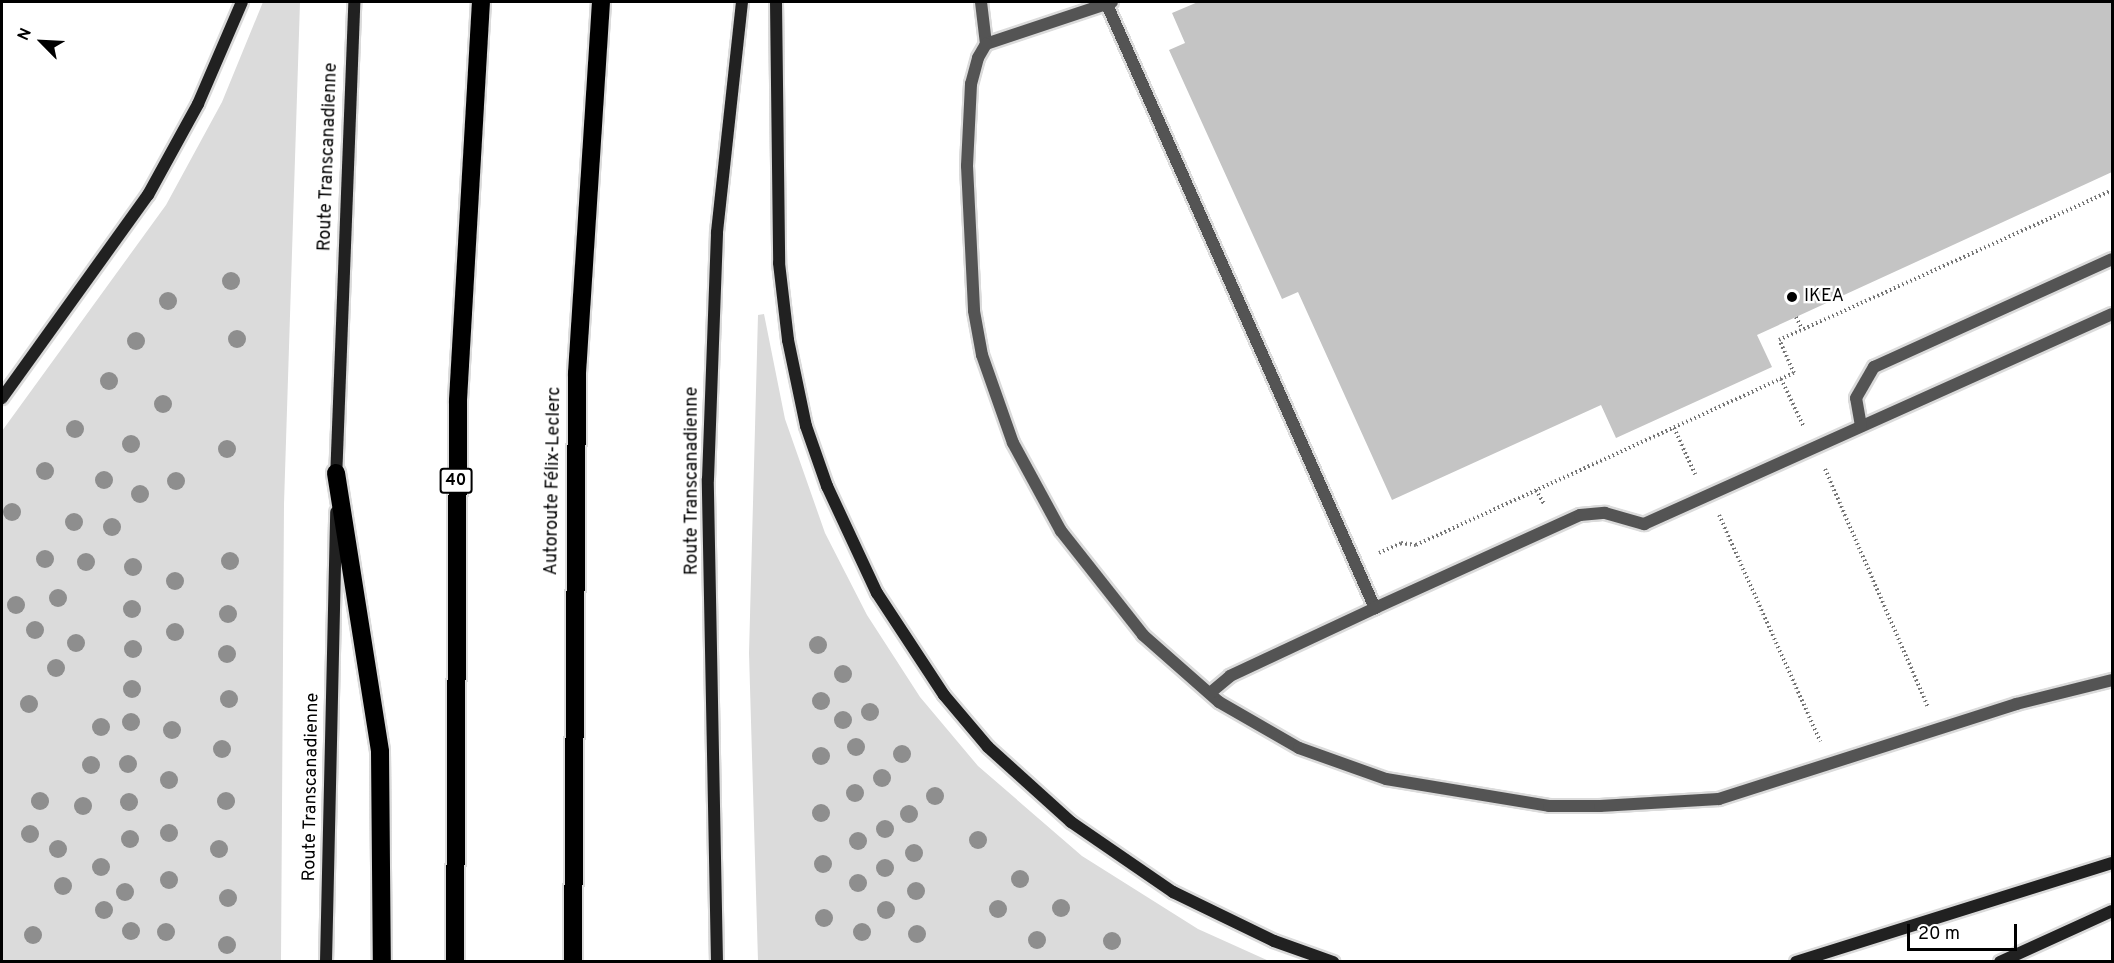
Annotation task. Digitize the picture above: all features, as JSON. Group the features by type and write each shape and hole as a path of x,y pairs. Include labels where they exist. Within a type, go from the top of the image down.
{"highway":[{"name":"40","path":"455,962 458,400 481,2"},
{"name":"Autoroute Félix-Leclerc","path":"573,962 576,407 601,2"},
{"path":"336,473 380,752 382,962"}],"main road":[{"path":"2,398 148,195 198,104 242,2"},
{"name":"Route Transcanadienne","path":"326,962 336,473 354,2"},
{"name":"Route Transcanadienne","path":"717,962 708,479 717,232 742,2"},
{"path":"776,2 779,263 788,340 806,426 827,486 877,593 944,695 988,747 1071,822 1173,892 1274,941 1333,962"},
{"path":"1796,962 2112,863"},
{"path":"2000,962 2112,911"}],"lane":[{"path":"981,2 986,44 972,84 968,233 974,311 995,394 1013,443 1067,540 1143,635 1210,693 1257,725 1335,763 1386,779 1549,806 1719,799 1938,730 2112,680"},
{"path":"986,44 1110,4 1375,608"},
{"path":"1861,426 1856,398 1874,367 2112,259"},
{"path":"1210,693 1230,676 1580,515 1605,513 1644,525 2112,314"}],"path":[{"path":"1372,556 1401,543 1416,545 1794,373 1779,340 2112,190"},
{"path":"1796,317 1802,329"},
{"path":"1781,379 1805,428"},
{"path":"1674,428 1696,475"},
{"path":"1822,462 1938,730"},
{"path":"1536,490 1546,510"},
{"path":"1716,509 1830,765"}],"shaded area":[{"path":"263,2 300,2 284,504 281,961 2,961 2,431 166,205 222,102"},
{"path":"764,314 785,419 825,533 867,615 920,697 978,766 1082,856 1198,929 1269,961 758,961 749,653 758,315"}],"building":[{"path":"1198,2 2112,2 2112,172 1757,335 1772,367 1616,438 1601,405 1392,500 1298,292 1282,299 1169,50 1185,43 1172,13"}],"place":[{"name":"IKEA","path":"1792,297"}]}
